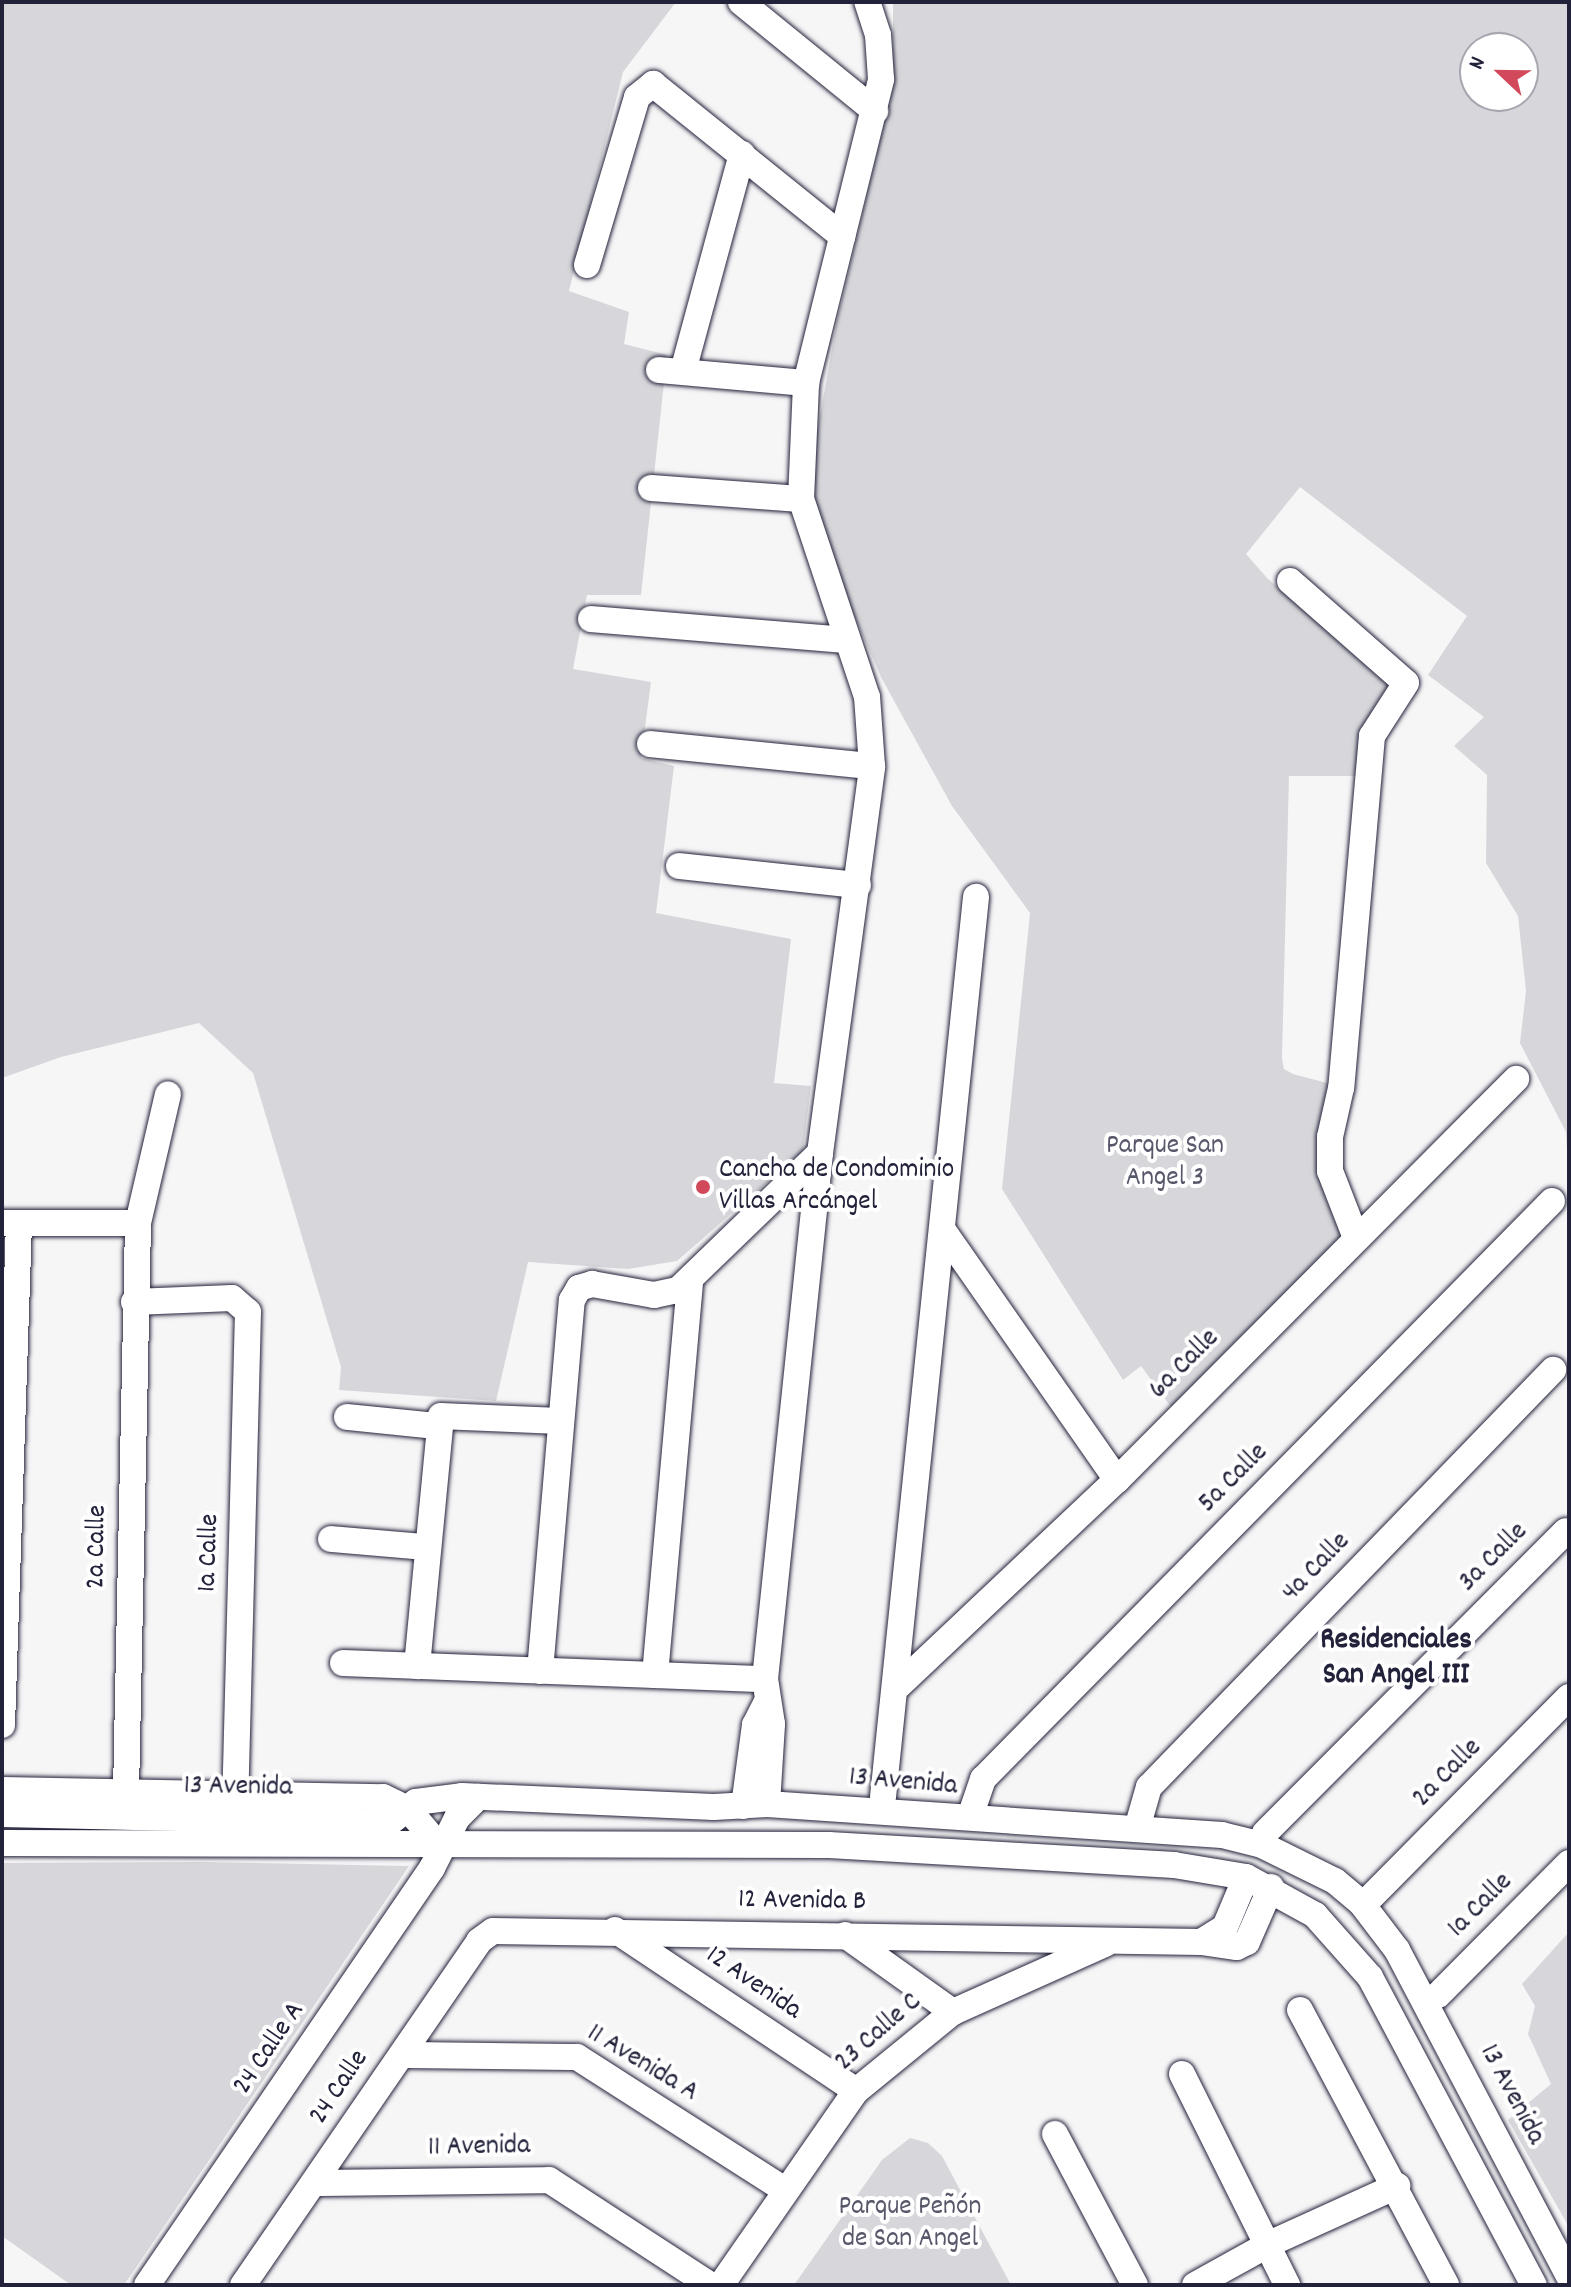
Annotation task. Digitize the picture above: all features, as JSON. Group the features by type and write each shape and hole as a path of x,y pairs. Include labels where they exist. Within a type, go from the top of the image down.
{"street":[{"path":"741,2 875,111"},
{"path":"755,1805 772,1724 765,1691 820,1153 872,766 867,697 845,640 801,499 806,383 875,111 881,50 867,2"},
{"path":"587,265 637,97 653,84 842,236"},
{"path":"742,154 671,370 806,383"},
{"path":"651,488 801,499"},
{"path":"1290,581 1406,683 1372,736 1341,1088 1330,1137 1330,1171 1356,1238"},
{"path":"591,619 845,640"},
{"path":"650,744 872,766"},
{"path":"679,866 858,885"},
{"path":"883,1797 976,897"},
{"name":"6a Calle","path":"895,1689 1117,1480 1516,1079"},
{"name":"2a Calle","path":"126,1792 138,1223 168,1094"},
{"path":"540,1671 559,1421 572,1300 579,1288 592,1284 667,1294 690,1280 820,1153"},
{"name":"5a Calle","path":"969,1854 983,1779 1552,1201"},
{"path":"2,1725 10,1223 138,1223"},
{"path":"942,1229 1117,1480"},
{"path":"655,1675 690,1280"},
{"name":"1a Calle","path":"134,1302 232,1298 248,1312 235,1796"},
{"name":"4a Calle","path":"1140,1818 1149,1787 1553,1370"},
{"path":"417,1666 436,1426 441,1416 451,1413 559,1421"},
{"path":"347,1417 436,1426"},
{"name":"3a Calle","path":"1265,1833 1566,1531"},
{"path":"331,1539 425,1547"},
{"path":"343,1663 655,1675 765,1691"},
{"name":"2a Calle","path":"1372,1896 1569,1697"},
{"path":"2,1790 383,1797 408,1809 440,1847"},
{"name":"13 Avenida","path":"2,1814 389,1823 429,1798 478,1797 974,1815 1222,1835 1297,1858 1362,1904 1388,1939 1488,2119 1569,2276"},
{"name":"24 Calle A","path":"147,2285 432,1868 440,1847 478,1797"},
{"path":"829,1845 824,1831 842,1810 883,1797 974,1815 1219,1822 1265,1833 1316,1858 1372,1896 1438,1995 1484,2083 1488,2119"},
{"path":"714,1807 714,1845"},
{"name":"13 Avenida","path":"2,1843 440,1847 829,1845 1174,1865 1246,1877 1271,1887 1315,1915 1370,1977 1534,2285"},
{"name":"1a Calle","path":"1438,1995 1569,1863"},
{"path":"1201,1942 1225,1927 1246,1877"},
{"name":"12 Avenida B","path":"493,1931 615,1930 1201,1942 1242,1946 1271,1887"},
{"name":"12 Avenida","path":"615,1930 856,2091"},
{"name":"24 Calle","path":"243,2285 479,1941 493,1931"},
{"path":"845,1935 953,2012"},
{"name":"23 Calle C","path":"721,2285 856,2091 953,2012 1111,1941"},
{"path":"1300,2010 1446,2285"},
{"name":"11 Avenida A","path":"402,2055 577,2057 785,2190"},
{"path":"1182,2074 1287,2285"},
{"path":"1055,2134 1135,2285"},
{"name":"11 Avenida","path":"314,2183 549,2180 710,2285"},
{"path":"1195,2285 1399,2192"},
{"path":"1229,2285 1272,2252"}],"green space":[{"path":"2,2 676,2 623,72 569,291 629,312 624,344 667,355 641,595 587,595 573,669 651,682 641,758 674,766 656,913 791,939 774,1083 811,1086 803,1151 677,1261 628,1269 528,1262 496,1401 339,1390 341,1367 253,1073 199,1023 61,1057 2,1078"},
{"name":"Parque San Angel 3","path":"893,2 1569,2 1569,1187 1566,1132 1520,1043 1526,991 1518,916 1486,863 1487,775 1454,746 1484,717 1428,675 1467,616 1300,487 1246,554 1268,579 1395,685 1362,776 1289,776 1282,1059 1284,1069 1293,1074 1331,1084 1320,1150 1327,1201 1338,1222 1341,1241 1171,1407 1141,1366 1123,1380 1002,1189 1030,913 952,806 882,679 832,566 814,502 817,433 837,321 893,85"},
{"path":"199,1862 409,1866 124,2285 71,2285 2,2236 2,1863"},
{"path":"1569,1932 1569,2227 1508,2120 1551,2084 1528,2034 1535,2006 1522,1984"},
{"name":"Parque Peñón de San Angel","path":"910,2138 928,2143 942,2156 1011,2285 794,2285 882,2160"}],"place":[{"name":"Cancha de Condominio Villas Arcángel","path":"703,1187"}],"district":[{"name":"Residenciales San Angel III","path":"1396,1659"}]}
